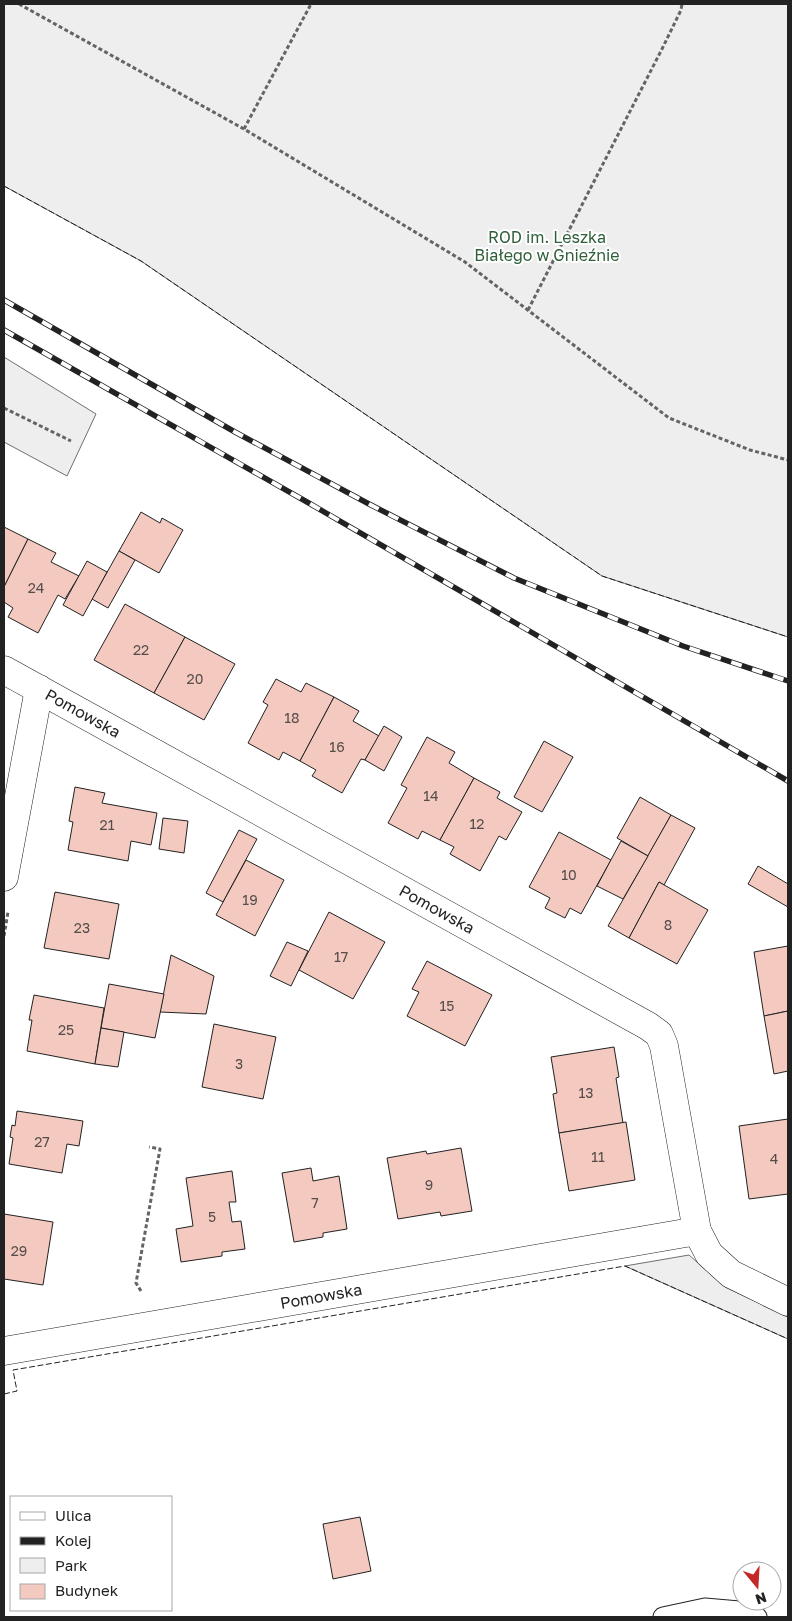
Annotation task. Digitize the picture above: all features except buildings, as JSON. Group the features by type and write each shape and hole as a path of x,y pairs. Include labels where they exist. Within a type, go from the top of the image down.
{"street":[{"name":"Pomowska","path":"4,670 648,1026 659,1034 664,1046 697,1231 709,1254 731,1274 788,1302"},
{"name":"Pomowska","path":"4,877 39,689"},
{"name":"Pomowska","path":"4,1351 697,1231"}],"lane":[{"path":"663,1617 705,1608 739,1610 757,1617"}],"path":[{"path":"19,4 244,129 465,262 669,418 750,450 788,460"},
{"path":"244,129 311,4"},
{"path":"528,310 662,49 681,10 682,4"},
{"path":"4,408 70,441"},
{"path":"144,1295 136,1283 160,1149 149,1147"}],"green space":[{"name":"ROD im. Leszka Białego w Gnieźnie","path":"4,4 788,4 788,637 602,576 141,261 4,186"},
{"path":"4,357 96,414 67,476 4,442"},
{"path":"689,1255 725,1287 788,1317 788,1339 625,1266"}],"railway":[{"path":"4,300 235,432 369,504 514,578 683,646 788,681"},
{"path":"4,330 307,502 788,781"}],"fence":[{"path":"4,186 141,261 602,576 788,637"},
{"path":"4,1394 17,1391 13,1370 625,1266 788,1339"}]}
